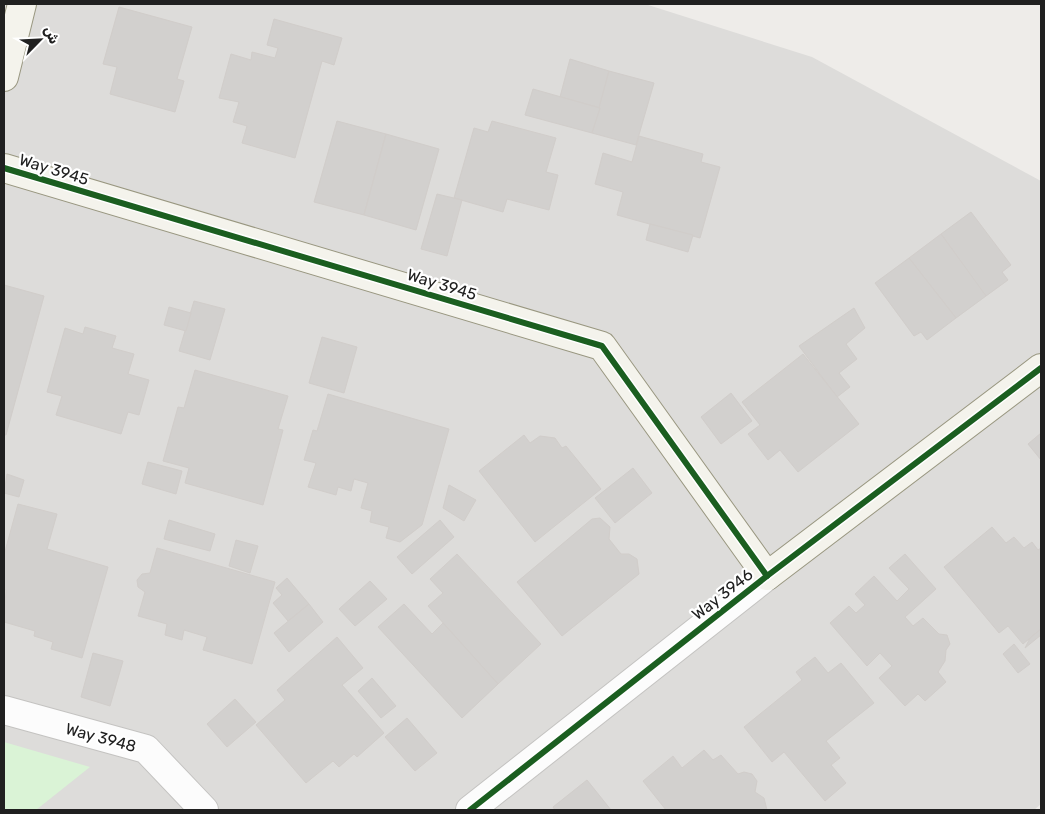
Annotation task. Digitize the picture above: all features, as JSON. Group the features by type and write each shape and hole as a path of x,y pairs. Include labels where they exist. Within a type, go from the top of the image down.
{"street":[{"path":"4,77 22,4"},
{"name":"Way 3945","path":"4,168 602,346 767,576"},
{"name":"Way 3946","path":"470,810 767,576 1041,368"},
{"name":"Way 3948","path":"4,710 146,749 204,810"}],"shaded area":[{"path":"4,4 645,4 812,57 1041,181 1041,804 1034,810 4,810"}],"green space":[{"path":"4,742 90,767 36,810 4,810"}],"building":[{"path":"119,7 192,27 177,79 184,81 175,112 110,94 117,67 103,64"},
{"path":"274,19 342,38 334,65 322,61 295,158 242,143 247,126 233,122 239,102 219,98 231,54 251,60 252,52 275,58 278,48 267,45"},
{"path":"570,59 609,71 600,108 560,97"},
{"path":"609,71 654,83 636,145 592,133"},
{"path":"533,89 600,108 592,133 525,115"},
{"path":"337,121 386,134 364,215 314,202"},
{"path":"492,121 556,138 546,172 558,175 549,210 507,199 503,212 454,198 474,128 488,132"},
{"path":"386,134 439,149 416,230 364,215"},
{"path":"639,136 703,154 701,162 720,167 700,238 617,215 623,192 595,184 603,153 632,162"},
{"path":"437,194 462,200 447,256 421,249"},
{"path":"971,212 1011,265 1002,272 1008,280 986,296 941,234"},
{"path":"650,224 693,235 688,252 646,240"},
{"path":"941,234 986,296 956,318 909,258"},
{"path":"909,258 956,318 927,340 921,332 914,336 875,283"},
{"path":"4,285 44,296 6,435 4,435"},
{"path":"194,301 225,309 210,360 179,351"},
{"path":"169,307 191,313 186,331 164,325"},
{"path":"854,308 865,328 846,344 857,359 839,373 850,387 837,397 799,346"},
{"path":"85,327 116,336 112,348 134,354 128,374 149,380 139,415 128,412 121,434 56,415 62,396 47,392 65,328 83,334"},
{"path":"322,337 357,347 344,393 309,383"},
{"path":"803,354 859,424 798,472 780,450 768,460 748,434 760,425 742,402"},
{"path":"195,370 288,396 278,429 283,430 263,505 185,483 189,468 163,461 178,407 184,408"},
{"path":"731,393 752,421 721,444 701,417"},
{"path":"328,394 449,429 422,525 400,542 386,538 389,527 370,522 372,511 361,508 368,483 354,479 351,491 338,487 336,495 308,487 316,463 304,460 313,430 317,431"},
{"path":"1041,433 1041,460 1028,444"},
{"path":"524,435 530,443 540,436 555,438 562,448 566,446 601,489 535,542 479,471"},
{"path":"148,462 182,471 176,494 142,484"},
{"path":"633,468 652,493 615,523 595,498"},
{"path":"7,474 24,480 19,497 4,493"},
{"path":"449,485 476,500 464,521 443,508"},
{"path":"18,504 57,514 47,549 108,567 82,658 51,649 53,642 34,636 35,631 4,622 6,590 4,589 4,555"},
{"path":"600,518 610,527 609,539 621,554 629,554 637,559 639,574 562,636 517,582 592,519"},
{"path":"169,520 215,534 210,551 164,539"},
{"path":"440,520 454,537 412,574 397,557"},
{"path":"992,527 1006,543 1014,537 1024,548 1032,542 1038,550 1041,548 1041,629 1023,644 1008,626 999,633 944,567"},
{"path":"236,540 258,546 250,573 229,566"},
{"path":"157,548 275,582 252,664 203,650 207,637 184,630 182,640 165,635 167,624 138,616 145,592 138,587 137,580 142,574 150,573"},
{"path":"457,554 541,644 498,684 428,606 443,593 430,579"},
{"path":"905,554 936,589 905,617 913,626 923,618 939,634 947,635 950,644 946,650 945,661 938,672 946,682 925,701 918,694 905,706 879,678 892,666 880,653 867,666 830,623 849,606 856,613 865,605 855,594 874,576 897,601 909,589 889,568"},
{"path":"287,578 309,604 288,621 273,603 282,595 276,588"},
{"path":"370,581 387,599 355,626 339,609"},
{"path":"309,604 323,622 289,652 274,633"},
{"path":"404,604 432,634 443,623 498,684 462,718 378,627"},
{"path":"1041,629 1041,635 1025,648 1030,638"},
{"path":"337,637 363,668 342,685 384,733 357,757 354,754 339,767 333,761 306,783 256,725 285,700 277,690"},
{"path":"1014,644 1030,664 1018,673 1003,654"},
{"path":"93,653 123,661 110,706 81,697"},
{"path":"815,657 828,673 841,663 874,703 826,741 840,758 831,765 846,783 825,801 784,752 772,762 744,727 802,680 796,672"},
{"path":"372,678 396,706 381,718 358,691"},
{"path":"235,699 256,722 227,747 207,724"},
{"path":"407,718 437,753 415,771 385,737"},
{"path":"704,750 713,760 721,755 738,774 744,772 752,774 757,781 755,792 764,798 767,810 666,810 643,781 673,756 682,768"},
{"path":"587,780 611,810 555,810 553,807"}],"cycle path":[{"path":"4,168 602,346 767,576"},
{"path":"470,810 767,576 1041,368"}]}
